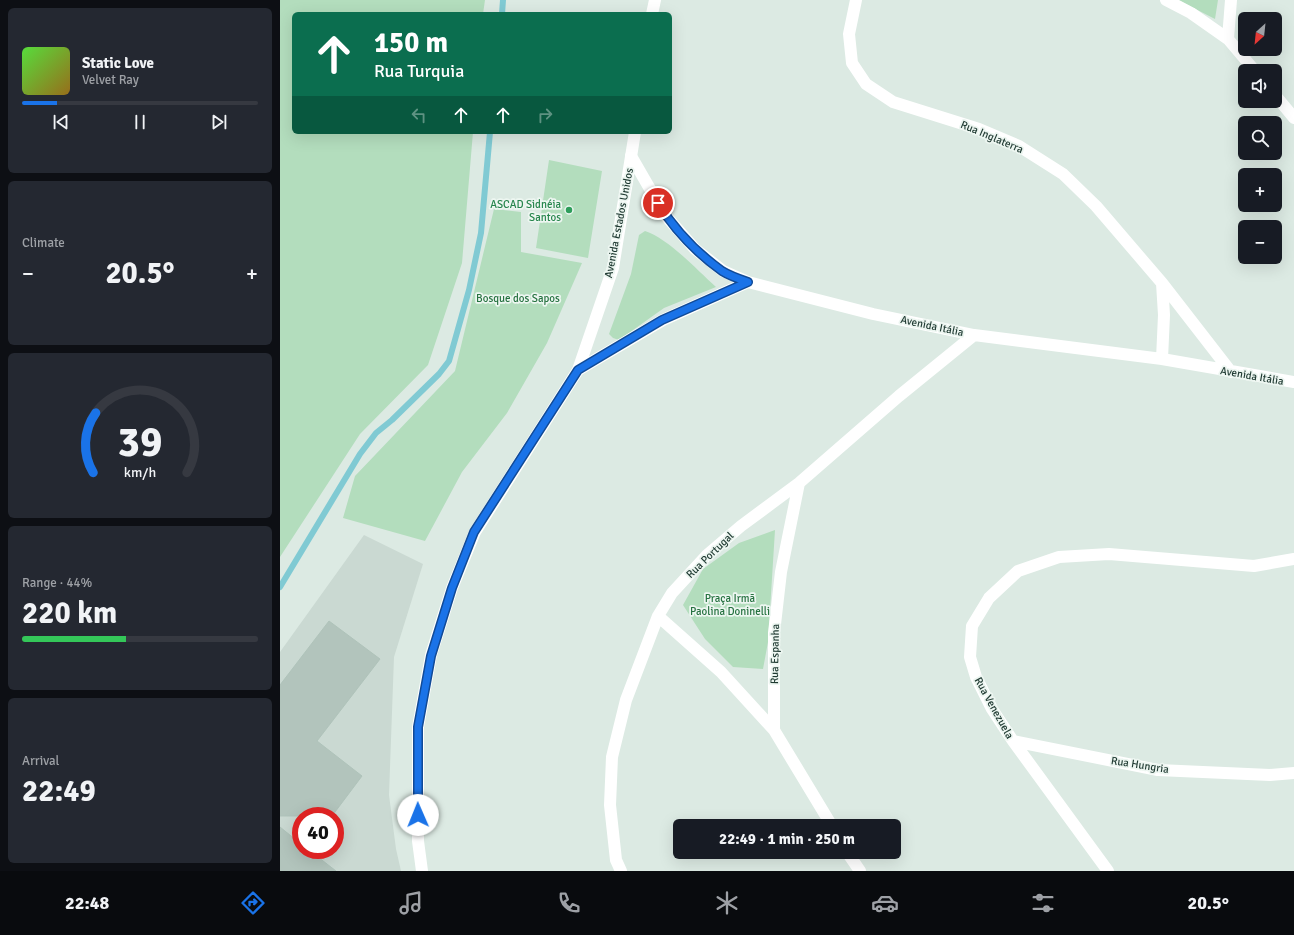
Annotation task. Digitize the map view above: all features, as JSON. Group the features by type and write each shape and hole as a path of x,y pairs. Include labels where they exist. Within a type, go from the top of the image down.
{"street":[{"path":"652,12 654,0"},
{"name":"Rua Inglaterra","path":"856,0 849,34 852,63 866,84 893,102 979,130 1019,146 1063,174 1096,206 1162,283 1230,372"},
{"path":"1166,0 1191,13 1228,39 1249,64"},
{"path":"1228,39 1231,0"},
{"path":"1282,103 1294,118"},
{"name":"Avenida Estados Unidos","path":"422,871 418,842 418,727 431,656 452,588 474,532 578,370 612,268 635,134"},
{"name":"Avenida Itália","path":"631,156 665,215 695,249 723,271 748,282 873,314 974,335 1162,359 1294,382"},
{"path":"578,370 662,320 748,282"},
{"path":"1162,283 1164,315 1162,359"},
{"name":"Rua Portugal","path":"621,871 616,860 610,805 612,757 626,700 658,616 672,593 707,555 741,526 799,483 899,396 974,335"},
{"name":"Rua Espanha","path":"774,730 774,633 781,572 799,483"},
{"name":"Rua Venezuela","path":"1108,871 1013,741 992,709 976,677 970,657 972,626 989,598 1018,571 1060,557 1109,554 1254,566 1294,559"},
{"path":"658,616 721,672 774,730 828,819"},
{"name":"Rua Hungria","path":"1013,741 1158,770 1270,775 1294,773"},
{"path":"852,859 860,871"}],"shaded area":[{"path":"364,535 423,564 394,657 389,795 396,849 401,871 280,871 280,652"}],"green space":[{"path":"280,0 485,0 483,12 292,12 292,134 473,134 462,263 428,365 360,434 280,557"},
{"path":"1178,0 1218,0 1215,19"},
{"name":"ASCAD Sidnéia Santos","path":"549,160 602,171 588,258 536,248"},
{"name":"Bosque dos Sapos","path":"494,209 521,212 521,252 582,263 547,343 507,413 462,472 425,541 343,518 355,476 455,371"},
{"path":"645,231 673,247 716,287 664,308 619,340 613,338 609,334 631,274 639,235"},
{"name":"Praça Irmã Paolina Doninelli","path":"775,530 768,642 763,669 733,667 705,639 683,605 703,569 739,543"}],"building":[{"path":"329,621 380,659 317,741 362,776 339,807 292,807 292,816 280,816 280,685"},
{"path":"280,827 292,837 292,859 321,859 336,871 280,871"}],"waterway":[{"path":"502,12 503,0"},
{"path":"280,587 360,454 376,433 392,420 439,374 449,361 469,290 481,233 490,134"}],"place":[{"name":"ASCAD Sidnéia Santos","path":"569,210"}],"route":[{"path":"418,815 418,727 431,656 452,588 474,532 578,370 662,320 748,282 723,271 695,249 665,215 658,203"}]}
